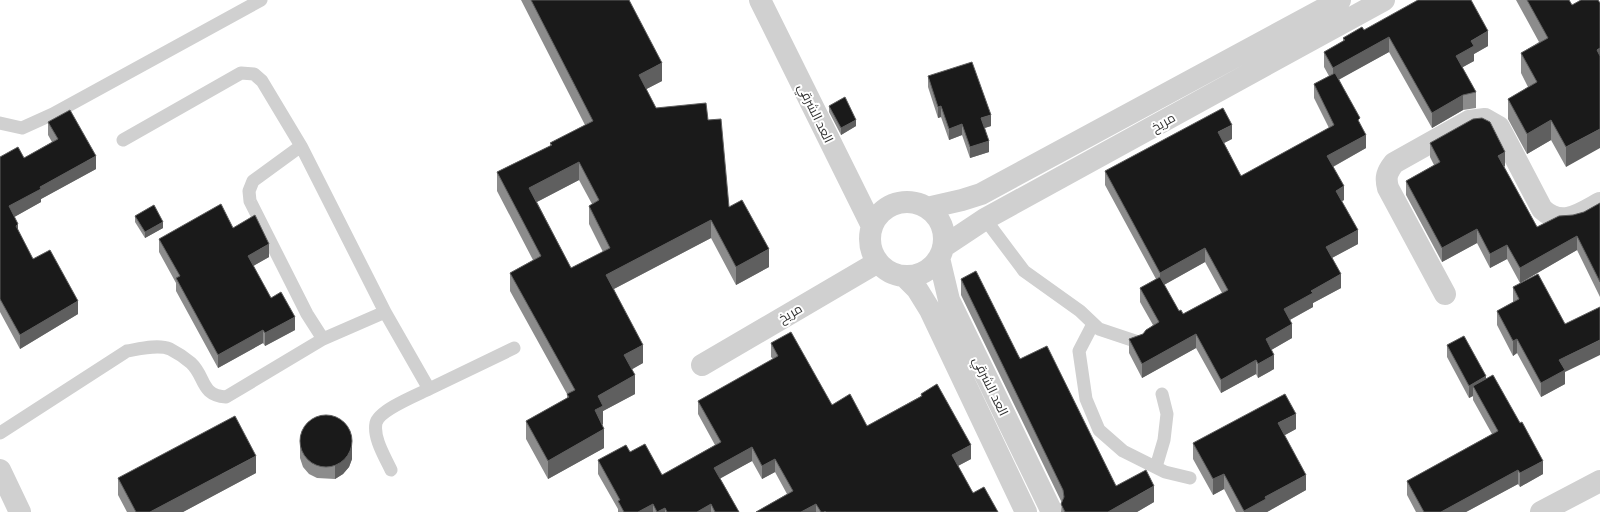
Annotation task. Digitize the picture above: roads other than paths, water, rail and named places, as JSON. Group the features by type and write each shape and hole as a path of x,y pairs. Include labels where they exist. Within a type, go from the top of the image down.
{"street":[{"name":"العد الشرقي","path":"760,0 872,226"},
{"name":"مريخ","path":"927,208 981,194 1340,0"},
{"name":"مريخ","path":"941,252 985,219 1384,0"},
{"path":"1445,294 1388,188 1386,179 1388,171 1394,163 1469,121 1485,119 1499,127 1542,209 1549,216 1558,219 1569,218 1600,203"},
{"path":"909,201 927,208 940,221 944,238 941,252 927,270 912,276 904,276 890,272 878,262 873,254 870,245 872,226 883,210 895,204 909,201"},
{"name":"العد الشرقي","path":"941,252 949,300 1052,512"},
{"name":"مريخ","path":"702,365 878,262"},
{"name":"العد الشرقي","path":"904,276 917,289 930,310 1026,512"},
{"path":"0,470 20,512"},
{"path":"1541,512 1600,481"}],"lane":[{"path":"0,123 22,128 52,114 261,0"},
{"path":"123,140 241,73 254,74 262,81 301,146 386,312 429,389"},
{"path":"301,146 253,181 249,191 250,201 307,314 323,339"},
{"path":"985,219 1024,271 1080,311 1099,329 1138,342"},
{"path":"0,434 127,351 147,348 169,349 191,364 207,390 217,396 226,397 323,339 386,312"},
{"path":"1094,324 1080,350 1086,399 1099,430 1123,451 1165,472 1190,478"},
{"path":"391,470 377,438 376,423 382,413 514,348"},
{"path":"1156,468 1164,440 1167,414 1162,394"}]}
